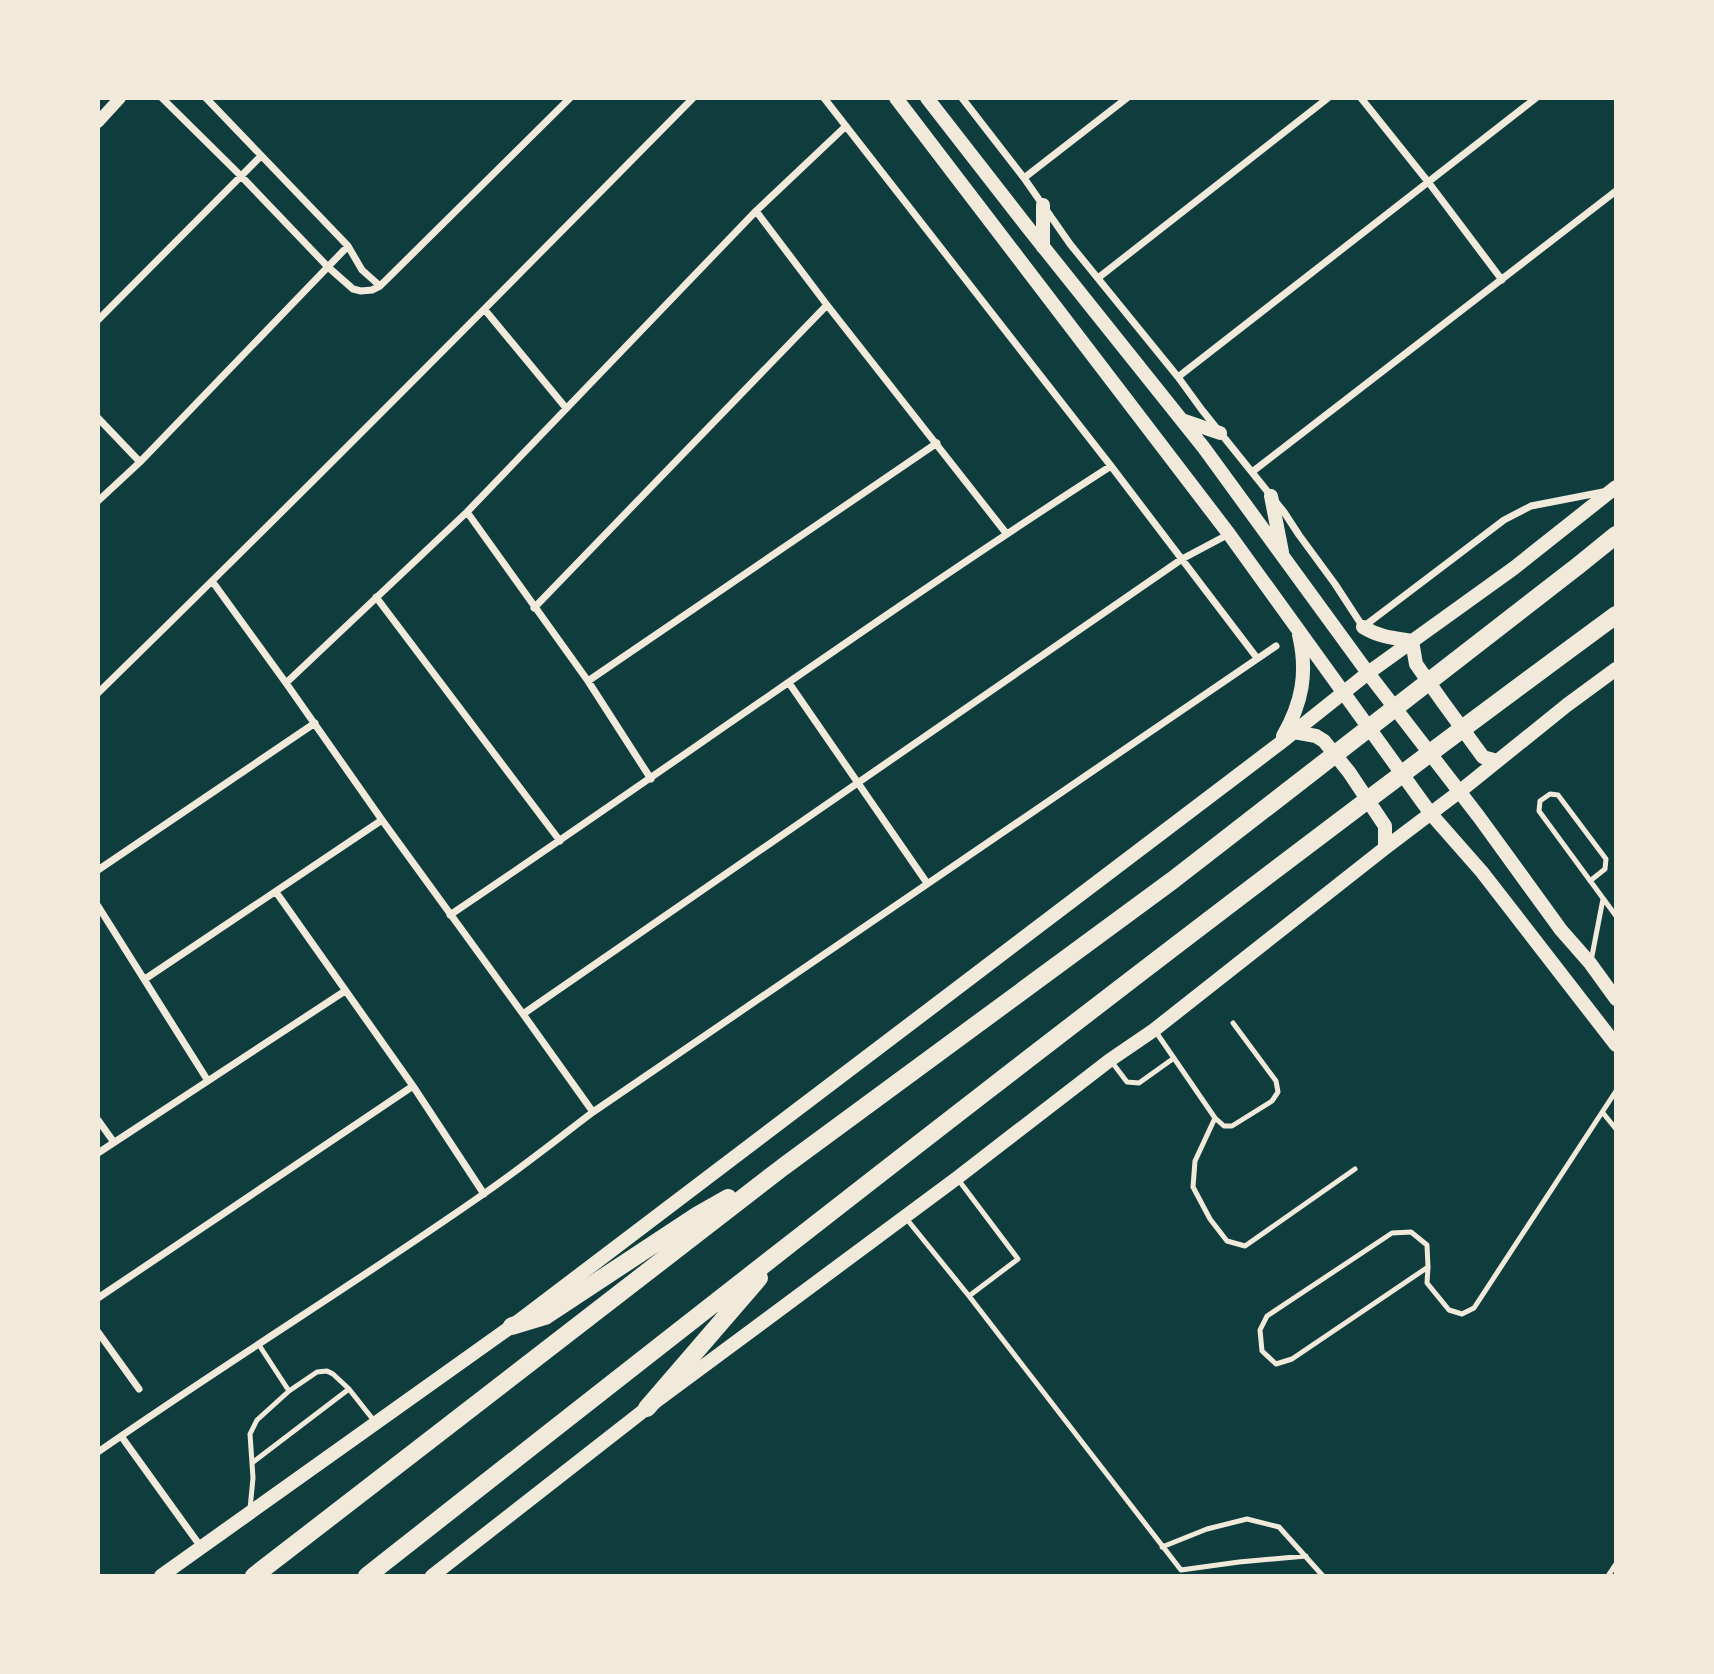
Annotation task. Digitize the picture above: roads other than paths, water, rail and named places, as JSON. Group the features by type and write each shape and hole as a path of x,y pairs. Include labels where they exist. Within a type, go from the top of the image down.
{"highway":[{"path":"254,1576 783,1167 1173,880 1616,535"},
{"path":"367,1576 1209,919 1614,616"},
{"path":"512,1326 545,1316 698,1215 783,1167"},
{"path":"647,1408 787,1247"}],"main road":[{"path":"896,98 1229,534 1431,814 1482,872 1616,1045"},
{"path":"927,98 1204,448 1368,673 1616,999"},
{"path":"1043,205 1043,247"},
{"path":"1181,420 1220,433"},
{"path":"161,1576 512,1326 1279,744 1368,673 1514,568 1614,489"},
{"path":"1271,496 1283,557"},
{"path":"1363,626 1373,633 1412,641"},
{"path":"1279,744 1294,716 1300,697 1303,654 1297,627"},
{"path":"1412,641 1416,664 1442,702 1483,757 1497,761"},
{"path":"438,1574 647,1408 957,1178 1110,1060 1154,1030 1616,669"},
{"path":"1294,732 1316,736 1324,741 1349,772 1385,826 1385,848"}],"street":[{"path":"98,122 120,98"},
{"path":"162,98 328,267 353,289 361,291 380,286 570,98"},
{"path":"206,98 348,246 362,270 380,286"},
{"path":"98,692 485,310 693,98"},
{"path":"824,98 1257,658"},
{"path":"962,98 1024,178 1070,244 1271,496 1363,626 1504,520 1531,506 1614,489"},
{"path":"1024,178 1127,98"},
{"path":"1098,278 1328,98"},
{"path":"1361,98 1502,280"},
{"path":"1178,377 1536,98"},
{"path":"286,683 467,512 756,211 846,126"},
{"path":"98,320 261,156"},
{"path":"1251,472 1616,191"},
{"path":"756,211 1006,533"},
{"path":"98,501 348,246"},
{"path":"534,608 827,305"},
{"path":"485,310 566,408"},
{"path":"98,418 139,462"},
{"path":"587,681 937,443"},
{"path":"450,915 1006,533 1111,466"},
{"path":"467,512 587,681 651,779"},
{"path":"523,1014 1182,559 1229,534"},
{"path":"212,581 593,1112"},
{"path":"376,597 560,841"},
{"path":"98,1452 484,1194 593,1112 1276,646"},
{"path":"789,684 927,883"},
{"path":"98,870 315,723"},
{"path":"145,979 382,820"},
{"path":"276,892 414,1086 484,1194"},
{"path":"98,906 208,1081"},
{"path":"98,1153 345,990"},
{"path":"98,1298 414,1086"},
{"path":"98,1120 113,1142"},
{"path":"98,1332 139,1389"},
{"path":"121,1436 201,1547"}],"lane":[{"path":"1590,881 1605,869 1607,864 1604,855 1558,795 1549,794 1540,801 1539,811 1603,899 1616,916"},
{"path":"1590,963 1603,899"},
{"path":"1154,1030 1215,1118 1224,1126 1232,1126 1272,1101 1278,1091 1276,1082 1233,1023"},
{"path":"1110,1060 1126,1082 1139,1083 1174,1058"},
{"path":"1428,1267 1292,1359 1276,1364 1262,1351 1260,1330 1267,1316 1392,1233 1411,1231 1427,1245 1428,1267 1427,1283 1450,1310 1462,1314 1474,1308 1616,1091"},
{"path":"1603,1113 1616,1129"},
{"path":"1215,1118 1195,1161 1193,1187 1210,1219 1227,1241 1245,1245 1354,1169"},
{"path":"957,1178 1018,1259 970,1296"},
{"path":"905,1217 970,1296 1181,1570 1306,1556"},
{"path":"258,1345 289,1391"},
{"path":"250,1513 253,1478 250,1434 257,1420 289,1391 317,1372 327,1371 349,1389 377,1423"},
{"path":"252,1463 349,1389"},
{"path":"1162,1547 1247,1519 1279,1527 1323,1576"},
{"path":"1608,1576 1616,1564"}]}
